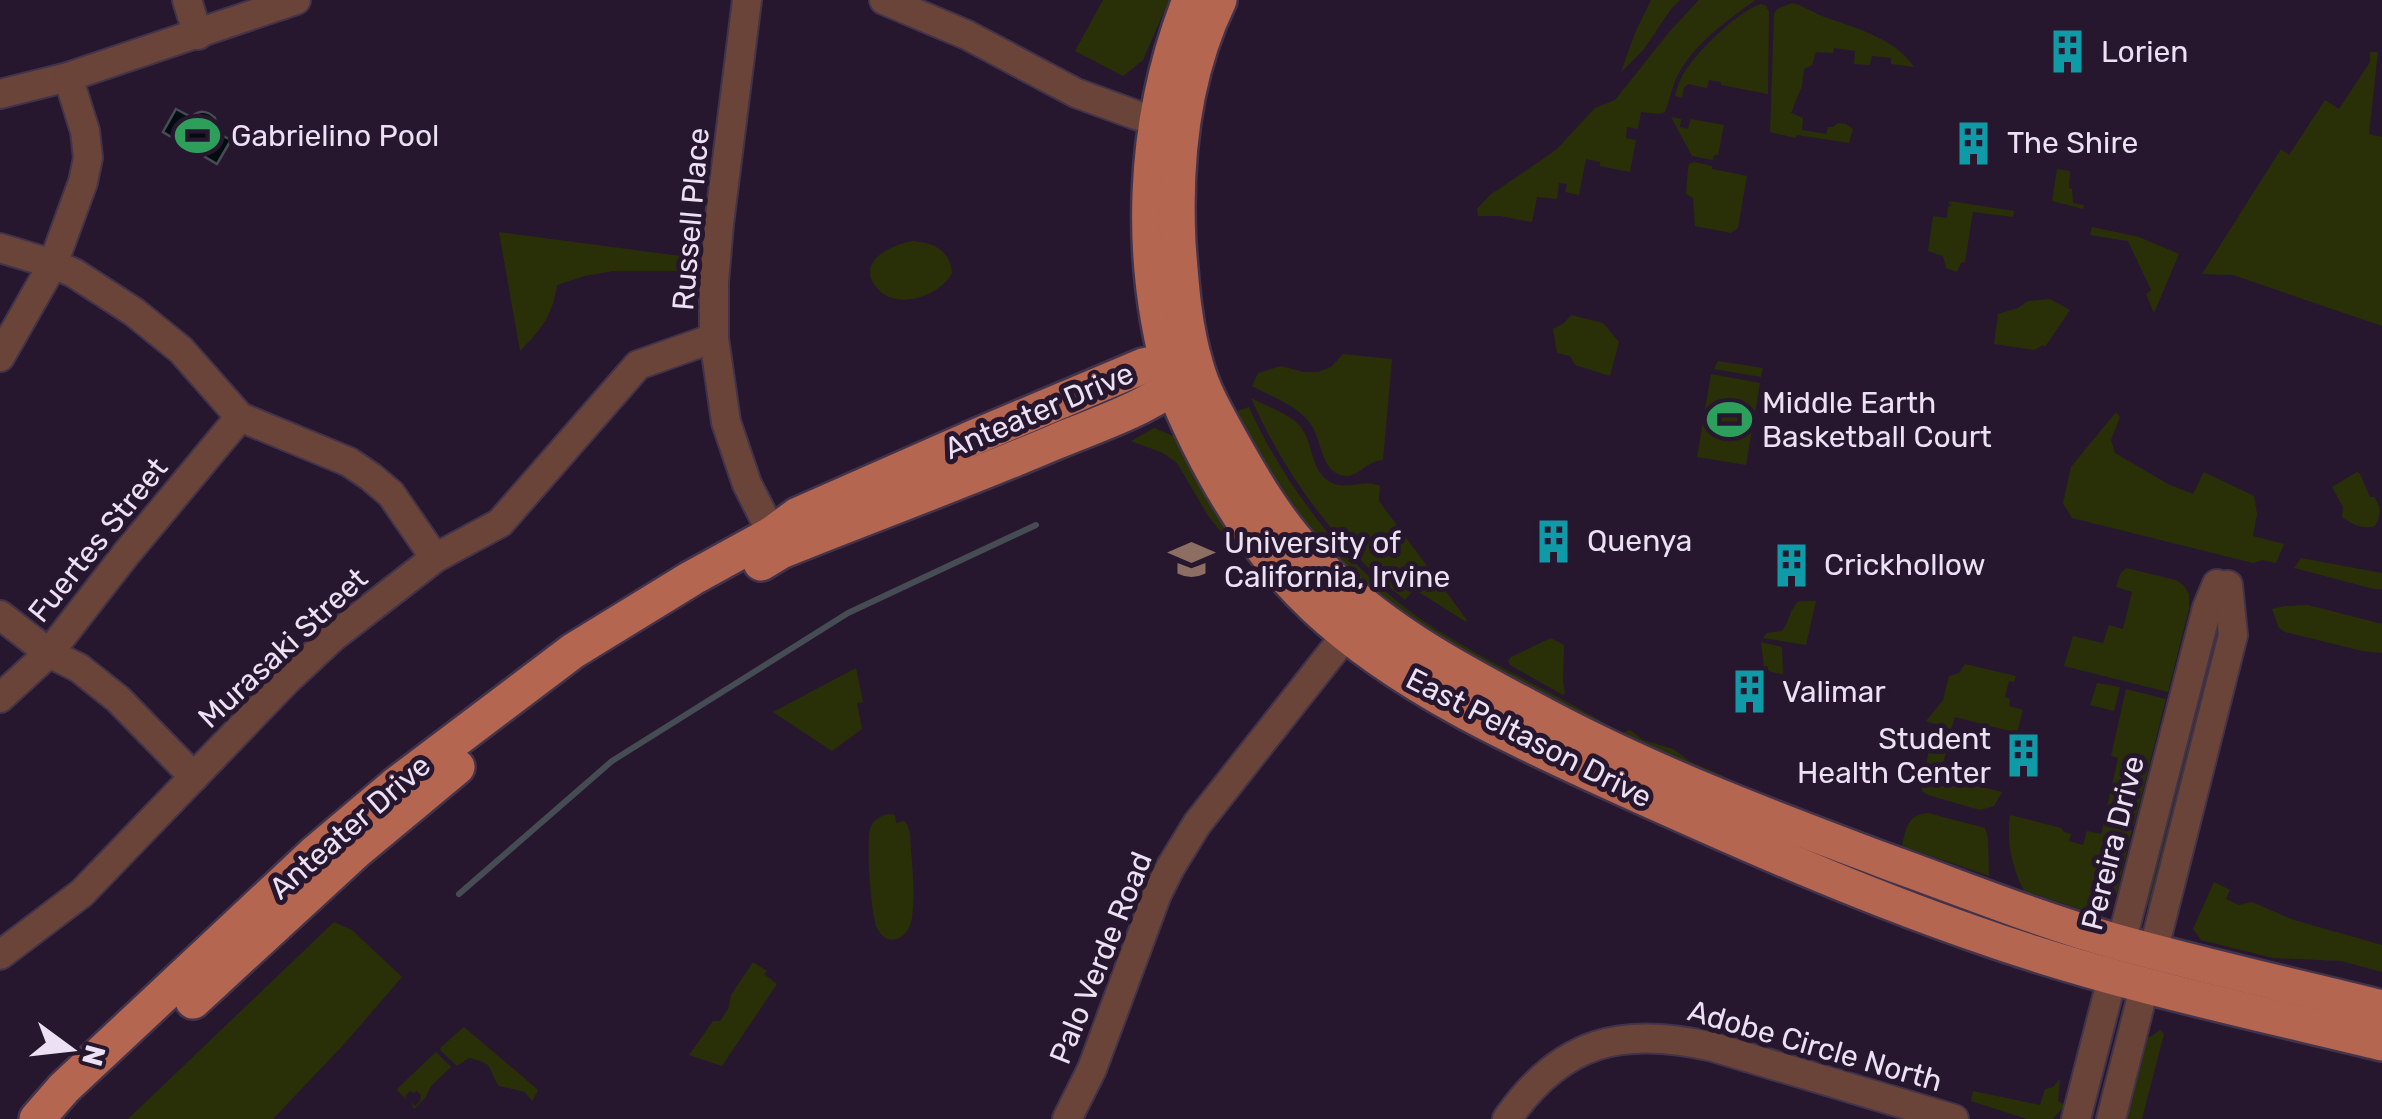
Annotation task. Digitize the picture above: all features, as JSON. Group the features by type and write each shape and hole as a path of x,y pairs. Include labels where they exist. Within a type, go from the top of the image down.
{"main road":[{"name":"East Peltason Drive","path":"1190,0 1168,64 1152,169 1149,226 1159,327 1179,372 1211,405 1276,514 1308,554 1374,616 1460,671 1576,732 1704,792 1997,902 2133,964 2382,1043"},
{"name":"East Peltason Drive","path":"1219,0 1194,70 1182,124 1177,224 1179,372 1186,417 1220,485 1272,562 1346,635 1456,705 1580,768 1740,841 1976,934 2382,1008"},
{"name":"Anteater Drive","path":"70,1119 370,839 534,702 776,543 798,515 1144,366 1179,372"},
{"name":"Anteater Drive","path":"37,1119 64,1088 314,854 397,784 616,624 692,578 776,543"},
{"path":"327,880 336,857 474,737 494,710"}],"street":[{"path":"187,0 198,35"},
{"path":"0,94 68,77 296,0"},
{"name":"Russell Place","path":"747,0 719,224 714,338 726,422 747,484 776,543"},
{"path":"884,0 979,41 1076,93 1158,121"},
{"path":"0,358 53,264 83,182 88,158 85,131 68,77"},
{"path":"0,248 74,273 134,312 181,350 240,417 349,462 371,477 392,494 435,558"},
{"name":"Murasaki Street","path":"0,955 82,893 333,637 435,558 500,523 638,365 714,338"},
{"name":"Fuertes Street","path":"0,698 49,653 240,417"},
{"name":"Pereira Drive","path":"2111,1119 2133,964 2208,608 2223,585"},
{"path":"0,615 118,699 194,777"},
{"name":"Palo Verde Road","path":"1067,1119 1092,1069 1170,868 1197,824 1346,635"},
{"name":"Pereira Drive","path":"2076,1119 2133,964"},
{"name":"Adobe Circle North","path":"1507,1119 1527,1090 1564,1061 1599,1044 1642,1037 1713,1047 1954,1119"}],"green space":[{"path":"1103,0 1169,0 1143,60 1123,76 1075,51"},
{"path":"1651,0 1680,0 1644,49 1621,72 1635,33"},
{"path":"1699,0 1755,0 1694,52 1677,78 1665,112 1641,112 1638,129 1627,127 1626,138 1636,140 1630,172 1586,159 1579,195 1565,192 1567,184 1559,183 1557,199 1537,197 1532,222 1478,216 1477,209 1490,195 1556,150 1595,108 1615,100"},
{"path":"1792,3 1885,41 1914,67 1872,56 1870,65 1854,64 1855,51 1834,48 1833,53 1816,52 1812,65 1804,69 1791,113 1803,118 1802,130 1826,134 1828,127 1846,124 1853,129 1849,143 1770,132 1774,14"},
{"path":"1761,4 1769,12 1768,94 1709,80 1707,88 1688,84 1682,98 1675,96 1683,74 1702,50 1732,22"},
{"path":"2370,52 2378,52 2369,134 2382,137 2382,326 2233,275 2202,274 2281,149 2289,155 2325,100 2339,109 2370,62"},
{"path":"1671,117 1681,119 1680,127 1688,129 1691,119 1724,125 1718,155 1713,160 1692,156"},
{"path":"1689,164 1747,176 1738,228 1731,233 1695,226 1693,198 1686,194"},
{"path":"2057,169 2070,171 2073,203 2084,205 2083,209 2052,201"},
{"path":"1950,201 2014,211 2013,217 1973,212 1965,262 1957,272 1946,268 1943,256 1928,251 1933,216 1947,218"},
{"path":"2092,227 2139,237 2179,254 2154,313 2146,294 2151,290 2128,241 2090,235"},
{"path":"499,232 688,257 687,271 613,271 557,285 545,321 520,351"},
{"path":"913,241 940,249 952,273 938,288 917,298 895,299 885,295 871,278 873,262 887,250"},
{"path":"2050,299 2070,310 2045,347 2034,350 1994,344 1998,314 2028,301"},
{"path":"1571,315 1603,323 1619,342 1610,376 1575,365 1570,356 1557,353 1553,329"},
{"path":"1343,354 1392,359 1383,460 1347,476 1332,470 1312,426 1300,413 1252,386 1258,373 1281,366 1318,372 1331,367"},
{"path":"1718,361 1763,368 1761,377 1714,369"},
{"name":"Middle Earth Basketball Court","path":"1711,374 1760,383 1746,465 1697,457"},
{"path":"1251,398 1299,425 1317,468 1327,480 1340,485 1380,486 1379,501 1466,622 1414,589 1405,600 1357,557 1297,482"},
{"path":"1249,407 1307,506 1357,565 1415,615 1622,733 1630,730 1643,740 1673,749 1691,762 1724,776 1731,782 1730,787 1510,680 1445,643 1384,601 1329,551 1290,502 1237,411"},
{"path":"2116,412 2120,417 2111,440 2115,453 2193,494 2204,472 2254,496 2257,514 2253,536 2284,544 2276,563 2253,563 2072,518 2063,503 2071,467"},
{"path":"1154,428 1183,440 1242,544 1222,533 1209,517 1177,463 1131,441"},
{"path":"2357,472 2378,504 2375,526 2358,526 2342,517 2343,507 2332,487"},
{"path":"2301,558 2382,573 2382,589 2294,568"},
{"path":"2126,568 2176,580 2189,594 2189,609 2168,692 2064,666 2073,636 2103,643 2109,625 2123,629 2132,592 2116,587"},
{"path":"1799,601 1816,601 1806,645 1763,638 1767,633 1782,631"},
{"path":"2308,605 2382,624 2382,653 2279,628 2272,609"},
{"path":"2210,635 2222,638 2152,905 2148,906 2144,903"},
{"path":"1551,638 1564,645 1563,695 1508,661"},
{"path":"1761,642 1782,647 1783,674 1764,667"},
{"path":"1965,664 2016,676 2014,682 2009,681 2005,697 2010,699 2009,706 2023,710 2017,733 1955,717 1951,729 1926,721 1943,700 1949,676 1959,673"},
{"path":"856,668 863,702 857,703 862,729 832,751 773,712"},
{"path":"2097,683 2120,687 2114,711 2090,705"},
{"path":"2126,689 2166,699 2134,826 2125,827 2132,830 2117,893 2085,911 2024,891 2011,854 2010,815 2061,828 2071,834 2069,841 2083,845 2087,831 2101,834 2118,758 2111,756"},
{"path":"1934,731 1950,735 1940,776 2002,792 1994,806 1980,810 1922,791"},
{"path":"1928,813 1985,828 1989,876 1902,846 1912,820"},
{"path":"887,814 895,815 896,823 907,824 913,886 910,924 903,936 892,940 877,928 869,863 870,829"},
{"path":"2214,882 2230,890 2226,899 2239,905 2252,902 2294,920 2382,945 2382,972 2341,961 2273,958 2201,940 2193,929"},
{"path":"334,922 352,930 402,977 273,1119 128,1119"},
{"path":"753,962 777,984 722,1066 689,1055 713,1021 720,1021 731,995"},
{"path":"464,1027 537,1089 532,1101 525,1092 499,1086 483,1062 469,1058 457,1066 441,1051"},
{"path":"2160,1030 2164,1034 2142,1119 2125,1119 2145,1036"},
{"path":"436,1052 451,1067 414,1109 411,1102 415,1106 421,1095 410,1091 405,1096 407,1100 397,1090"},
{"path":"2060,1079 2058,1101 2065,1105 2053,1119 2027,1119 1971,1101 1973,1091 2040,1105 2045,1089"}],"shaded area":[{"name":"Gabrielino Pool","path":"176,109 191,117 203,112 215,118 217,133 231,140 217,164 163,132"}],"waterway":[{"path":"459,894 612,761 848,613 1036,525"}],"place":[{"name":"Lorien","path":"2068,52"},
{"name":"Gabrielino Pool","path":"198,136"},
{"name":"The Shire","path":"1974,143"},
{"name":"Middle Earth Basketball Court","path":"1729,420"},
{"name":"Quenya","path":"1554,541"},
{"name":"University of California, Irvine","path":"1191,560"},
{"name":"Crickhollow","path":"1791,565"},
{"name":"Valimar","path":"1749,692"},
{"name":"Student Health Center","path":"2024,756"}]}
